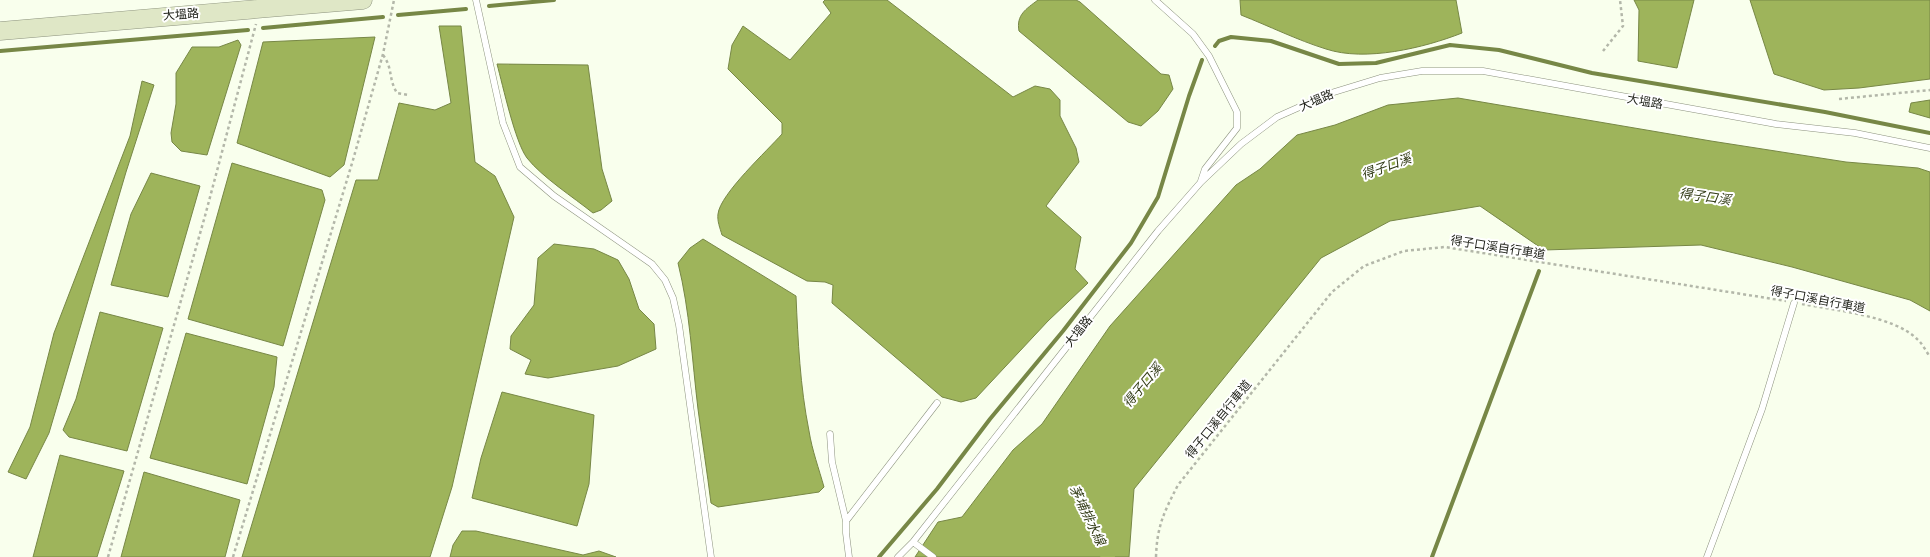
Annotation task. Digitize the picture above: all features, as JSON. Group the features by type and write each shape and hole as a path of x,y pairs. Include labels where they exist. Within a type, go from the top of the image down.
{"street":[{"name":"大塭路","path":"0,31 363,0"}],"lane":[{"path":"476,0 503,123 520,167 554,196 652,264 665,280 673,298 679,325 711,557"},
{"path":"1155,0 1193,34 1209,56 1237,112 1237,128 1205,169 1201,182"},
{"name":"大塭路","path":"898,557 913,542 1138,255 1201,182 1241,144 1277,117 1331,93 1380,78 1422,71 1483,71 1776,124 1855,133 1930,148"},
{"path":"1707,557 1762,409 1794,303"},
{"path":"846,521 937,403"},
{"path":"830,434 832,462 846,521 849,557"},
{"path":"913,542 933,557"}],"path":[{"path":"232,557 353,160 383,54 394,0"},
{"path":"1603,51 1623,26 1620,0"},
{"path":"108,557 205,216 261,8"},
{"path":"383,54 390,64 392,84 397,93 408,95"},
{"path":"1839,99 1930,90"},
{"name":"得子口溪自行車道","path":"1156,557 1157,539 1161,518 1178,485 1332,292 1364,266 1404,251 1445,247 1794,303 1863,316 1894,325 1917,339 1930,357"}],"water":[{"path":"825,0 887,0 1013,97 1035,86 1050,89 1060,100 1060,116 1076,148 1079,162 1046,206 1081,237 1075,269 1088,283 1048,321 976,398 961,402 942,397 832,303 833,285 825,282 807,281 722,235 718,217 721,205 735,184 782,134 782,123 728,69 732,45 743,26 790,60 831,13 823,2"},
{"path":"1038,0 1076,0 1080,2 1161,74 1169,75 1173,89 1158,111 1141,126 1128,122 1019,31 1018,25 1023,13"},
{"path":"1240,0 1456,0 1462,33 1430,44 1394,52 1376,54 1341,53 1304,41 1241,15"},
{"path":"1634,0 1694,0 1677,68 1638,61 1639,10"},
{"path":"1750,0 1930,0 1930,79 1859,88 1824,90 1774,74"},
{"path":"439,26 461,26 475,162 495,176 514,217 452,487 430,557 242,557 356,180 378,180 399,103 435,110 451,103"},
{"path":"375,37 344,165 330,177 237,143 263,42"},
{"path":"238,40 241,45 207,155 181,151 172,142 171,133 176,104 176,73 192,47 219,47"},
{"path":"497,64 588,65 602,169 612,201 601,210 593,213 549,180 527,158 518,140"},
{"path":"142,81 154,85 126,172 49,433 26,479 8,472 30,427 54,333 130,136"},
{"name":"得子口溪","path":"1458,98 1711,141 1846,162 1918,168 1930,172 1930,311 1910,300 1792,267 1701,245 1544,250 1480,206 1390,221 1321,258 1134,489 1129,557 1114,557 1107,552 1106,557 915,557 938,522 962,517 1013,450 1042,424 1110,326 1236,185 1260,169 1297,135 1335,125 1388,105"},
{"path":"1930,100 1930,118 1909,112 1911,103"},
{"path":"232,163 322,190 325,200 283,346 188,319"},
{"path":"151,173 200,186 168,297 111,285 131,214"},
{"path":"703,239 796,296 803,397 812,445 824,487 819,492 718,507 711,503 698,409 688,317 678,263 690,248"},
{"path":"554,244 594,249 618,260 629,279 639,309 654,324 656,349 618,366 548,378 525,374 531,360 510,349 511,336 534,305 538,258"},
{"path":"100,312 163,328 127,451 69,437 63,430 76,399"},
{"path":"186,333 277,357 274,387 247,484 150,458"},
{"path":"502,392 594,415 589,484 577,526 472,498 481,458"},
{"path":"60,455 124,471 97,557 33,557"},
{"path":"144,472 240,500 225,557 121,557"},
{"path":"462,531 476,531 583,555 599,551 616,557 450,557 453,545"}],"waterway":[{"path":"489,6 554,0"},
{"path":"398,15 466,9"},
{"path":"263,28 383,17"},
{"path":"0,51 248,30"},
{"path":"1215,46 1219,41 1231,37 1271,41 1339,64 1376,63 1450,45 1499,50 1592,73 1825,112 1930,133"},
{"path":"879,557 937,489 990,419 1063,331 1131,243 1158,197 1189,96 1202,60"},
{"path":"1432,557 1539,271"},
{"name":"茅埔排水線","path":"1099,535 1108,557"}]}
